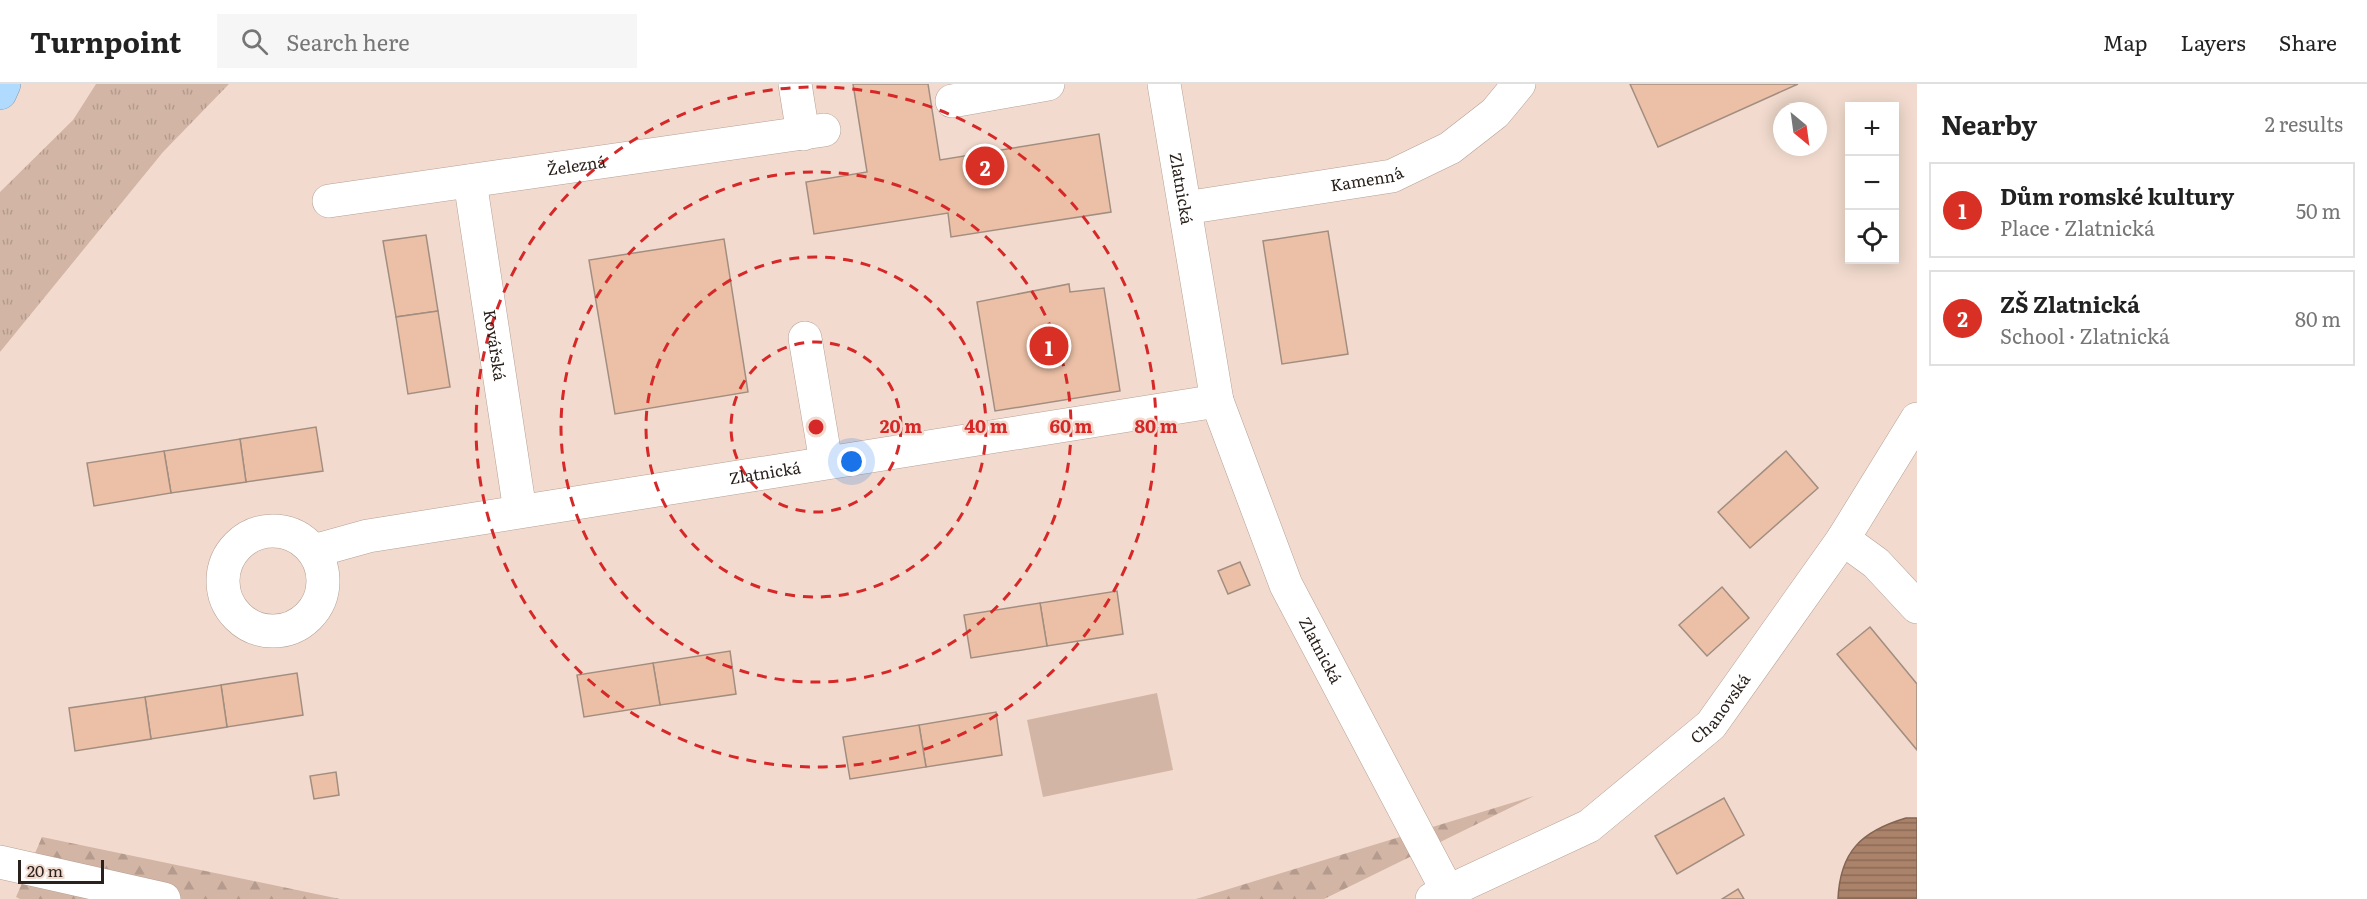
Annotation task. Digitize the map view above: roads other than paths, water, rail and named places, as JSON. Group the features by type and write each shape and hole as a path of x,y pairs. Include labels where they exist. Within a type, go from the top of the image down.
{"highway":[{"path":"0,93 4,84"}],"street":[{"name":"Železná","path":"328,201 813,132 795,84"},
{"path":"952,100 1048,84"},
{"name":"Zlatnická","path":"1164,84 1217,401 1286,585 1440,895"},
{"name":"Kamenná","path":"1185,208 1392,176 1450,148 1495,113 1519,84"},
{"name":"Kovářská","path":"470,181 520,511"},
{"path":"805,338 825,462"},
{"name":"Zlatnická","path":"314,551 368,536 1217,401"},
{"name":"Chanovská","path":"1440,895 1589,826 1711,725 1843,539 1917,419"},
{"path":"1843,539 1876,563 1917,607"},
{"path":"0,862 164,899"}],"place":[{"name":"ZŠ Zlatnická","path":"985,166"},
{"name":"Dům romské kultury","path":"1049,346"}]}
